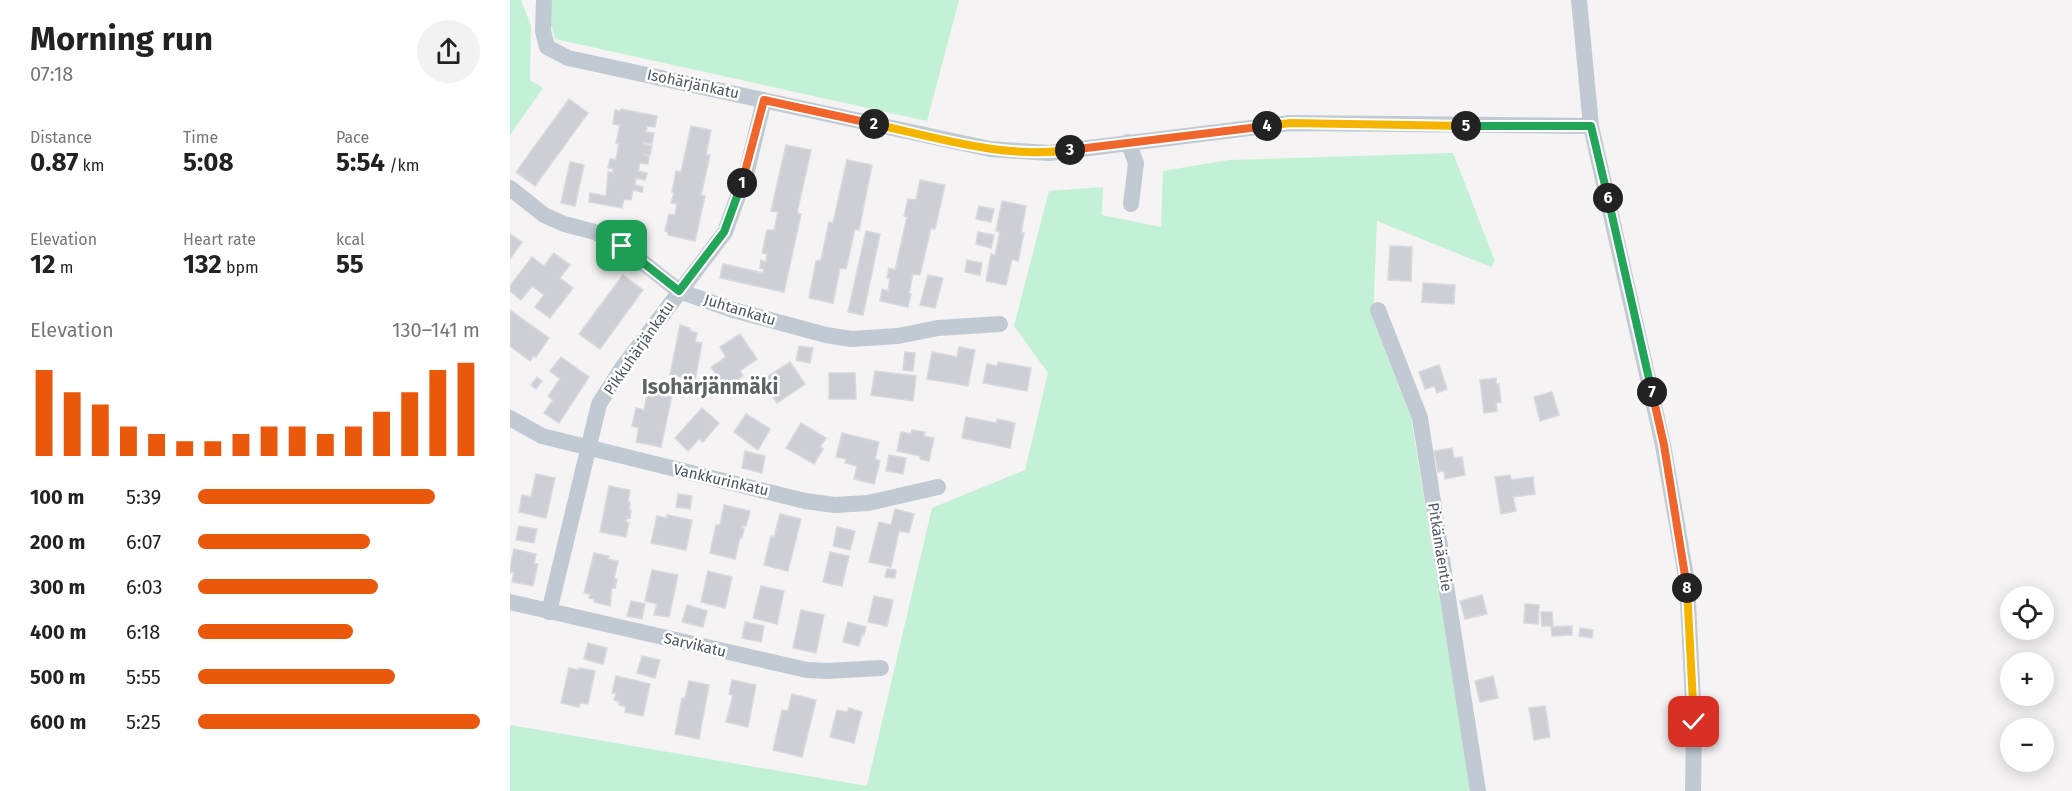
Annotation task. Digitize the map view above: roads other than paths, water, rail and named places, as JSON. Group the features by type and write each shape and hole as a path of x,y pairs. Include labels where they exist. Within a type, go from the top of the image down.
{"street":[{"name":"Isohärjänkatu","path":"544,0 543,31 547,47 568,58 990,149 1049,153 1290,123 1591,126"},
{"path":"1579,0 1591,126 1664,445 1687,582 1694,722 1693,791"},
{"name":"Pikkuhärjänkatu","path":"549,612 599,404 622,368 724,232 747,171 764,100"},
{"path":"1128,142 1136,163 1131,204"},
{"name":"Juhtankatu","path":"510,188 544,215 564,224 595,232 622,246 679,291 733,310 826,335 851,339 898,336 938,328 1000,324"},
{"name":"Pitkämäentie","path":"1378,310 1420,418 1478,791"},
{"name":"Vankkurinkatu","path":"510,418 542,436 806,501 835,505 868,503 938,487"},
{"name":"Sarvikatu","path":"510,602 807,670 881,668"}],"district":[{"name":"Isohärjänmäki","path":"710,387"}]}
